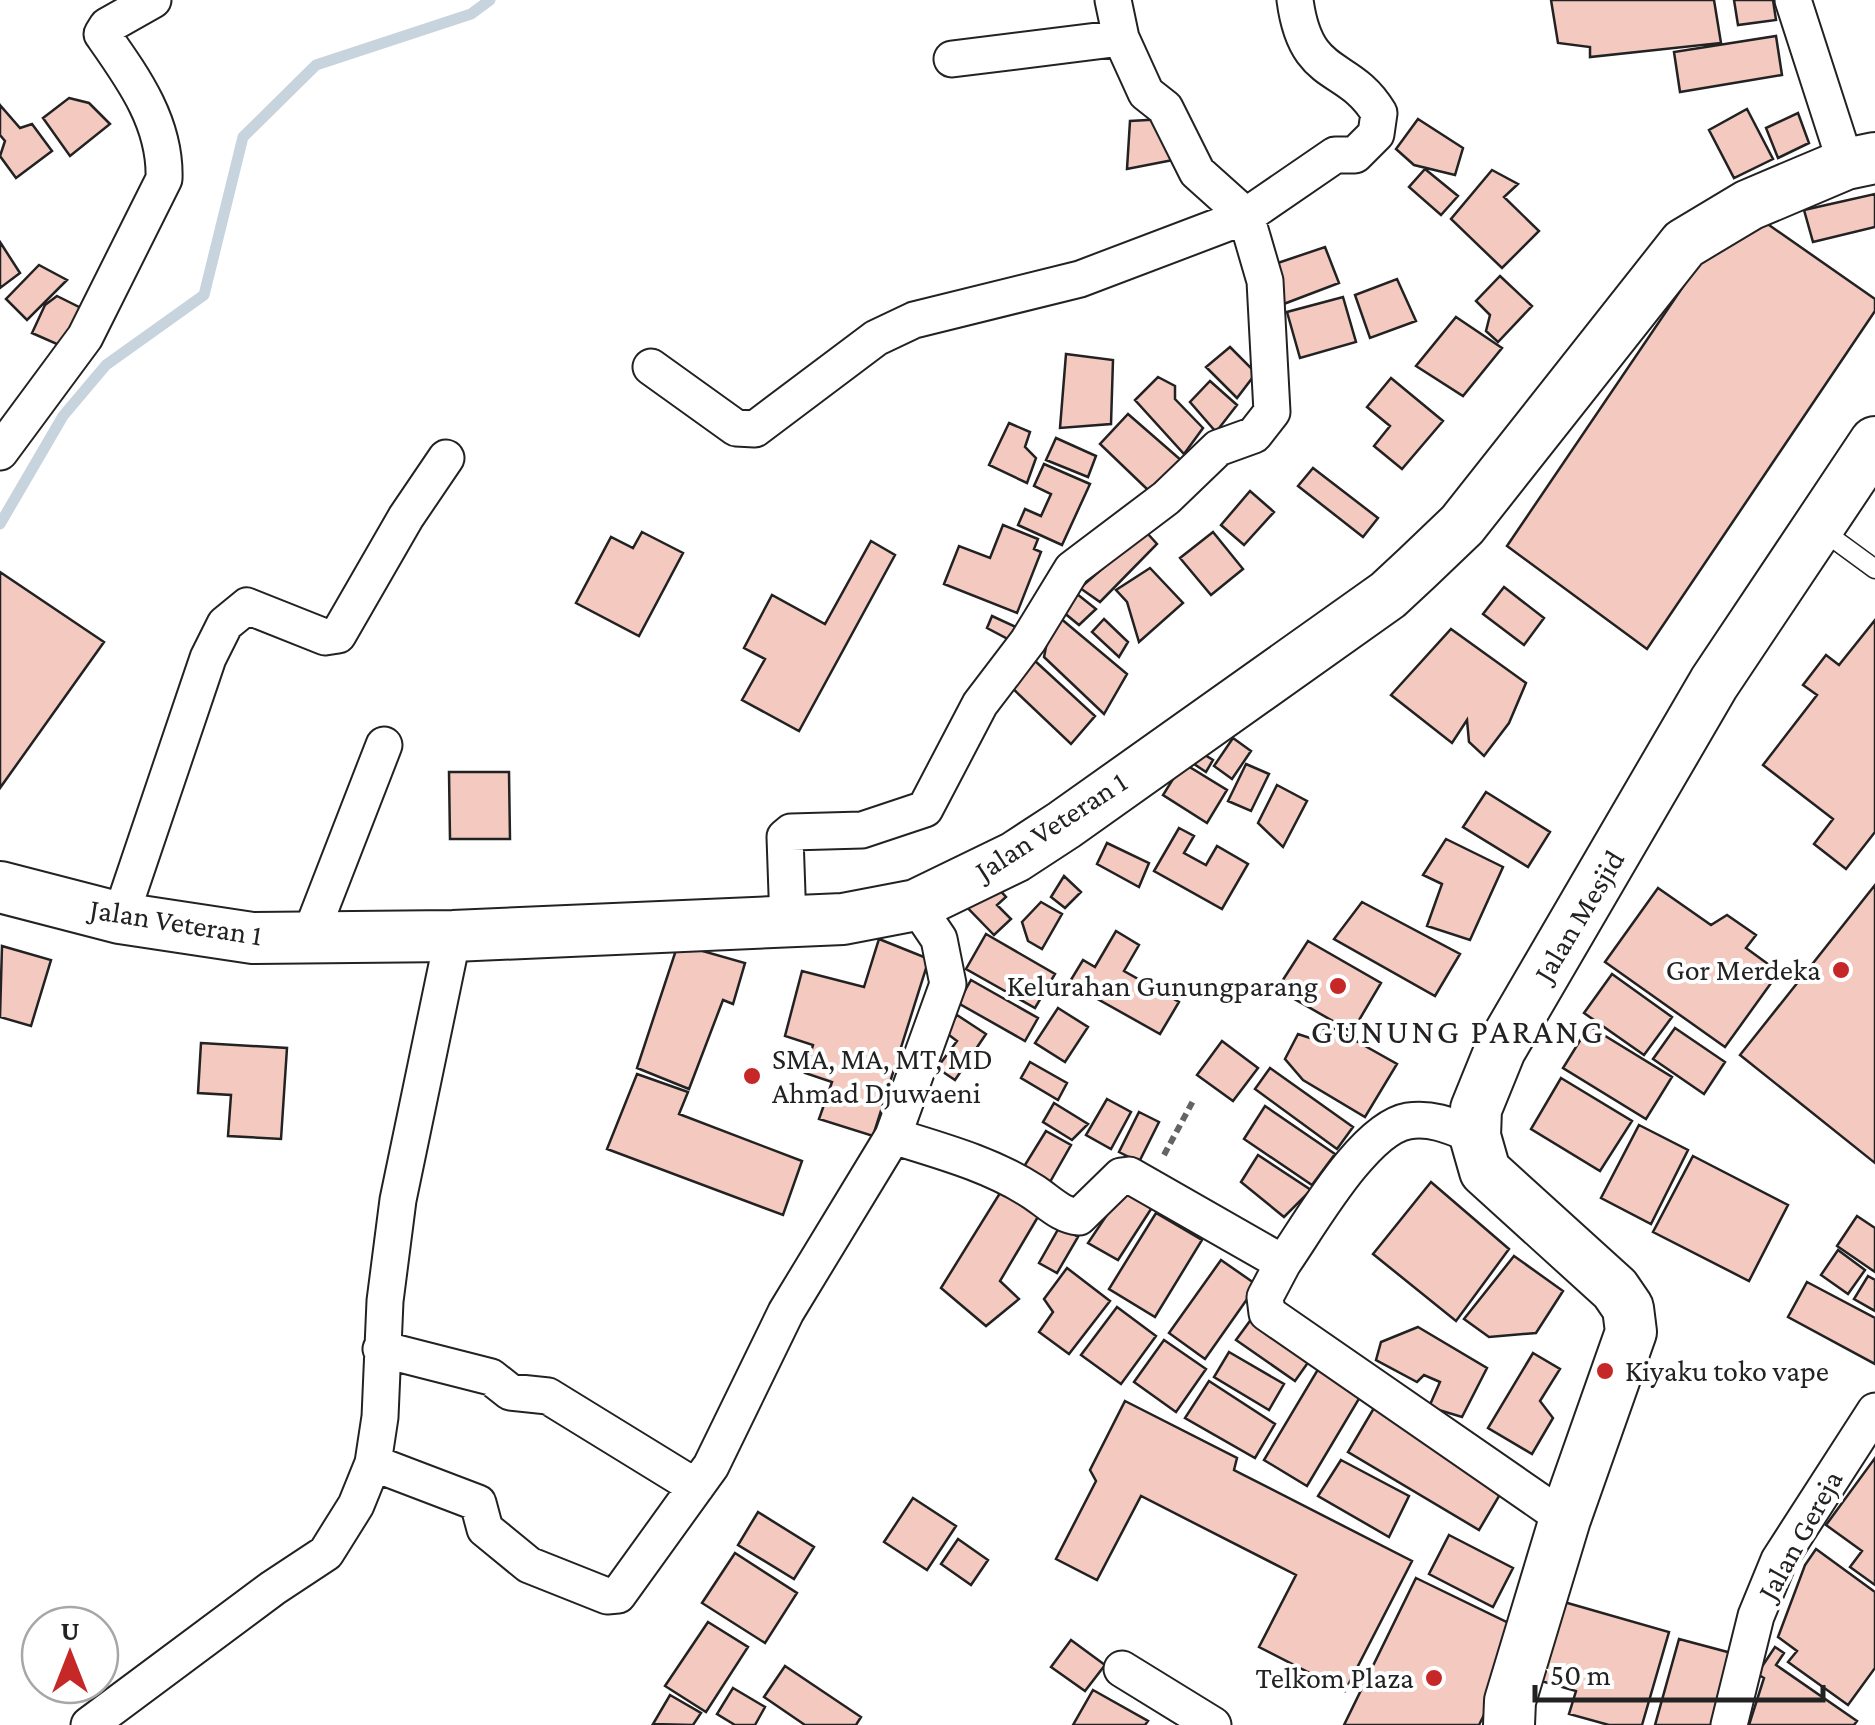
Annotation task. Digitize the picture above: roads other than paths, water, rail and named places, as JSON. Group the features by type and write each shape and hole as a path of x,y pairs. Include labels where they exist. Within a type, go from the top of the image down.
{"street":[{"path":"0,452 85,336 164,178 165,151 152,114 102,34 107,26 153,0"},
{"path":"788,922 785,837 791,832 862,830 925,809 980,704 1028,640 1072,568 1166,498 1218,448 1247,438 1268,421 1272,401 1265,280 1246,216 1196,172 1166,108 1146,93 1122,38 1113,0"},
{"path":"651,367 736,428 755,429 876,338 914,320 1080,278 1246,216 1335,155 1354,155 1380,123 1376,107 1313,56 1298,22 1295,0"},
{"path":"1793,0 1860,161"},
{"path":"952,59 1122,38"},
{"name":"Jalan Veteran 1","path":"0,887 120,918 223,935 310,938 788,922 842,919 916,905 1015,856 1064,825 1388,595 1462,524 1684,244 1749,205 1860,161"},
{"name":"Jalan Mesjid","path":"1475,1136 1476,1109 1500,1050 1714,682 1875,442"},
{"path":"120,918 208,658 225,624 247,606 326,637 338,636 390,542 446,458"},
{"path":"310,938 384,745"},
{"path":"372,1463 478,1503 484,1529 529,1564 613,1598 656,1548 696,1488 750,1394 786,1312 894,1136 948,984 939,940 916,905"},
{"path":"89,1725 272,1588 326,1553 356,1505 372,1463 380,1417 381,1349 398,1200 454,936"},
{"path":"1510,1725 1510,1701 1565,1519 1631,1332 1628,1308 1615,1289 1547,1223 1510,1198 1485,1172 1475,1136 1437,1120 1406,1121 1367,1146 1282,1263 1265,1297 1267,1313 1565,1519"},
{"path":"894,1136 975,1161 1031,1190 1069,1217 1080,1217 1121,1176 1129,1175 1282,1263"},
{"path":"381,1349 491,1377 510,1392 548,1396 696,1488"},
{"name":"Jalan Gereja","path":"1729,1725 1756,1616 1779,1560 1875,1411"},
{"path":"1122,1669 1214,1725"}],"lane":[{"path":"1818,527 1875,569"}],"waterway":[{"path":"0,524 63,416 106,365 204,295 243,137 316,65 471,14 490,0"}],"place":[{"name":"Gor Merdeka","path":"1841,970"},
{"name":"Kelurahan Gunungparang","path":"1338,986"},
{"name":"SMA, MA, MT, MD Ahmad Djuwaeni","path":"752,1076"},
{"name":"Kiyaku toko vape","path":"1605,1371"},
{"name":"Telkom Plaza","path":"1434,1678"}],"district":[{"name":"GUNUNG PARANG","path":"1458,1031"}]}
